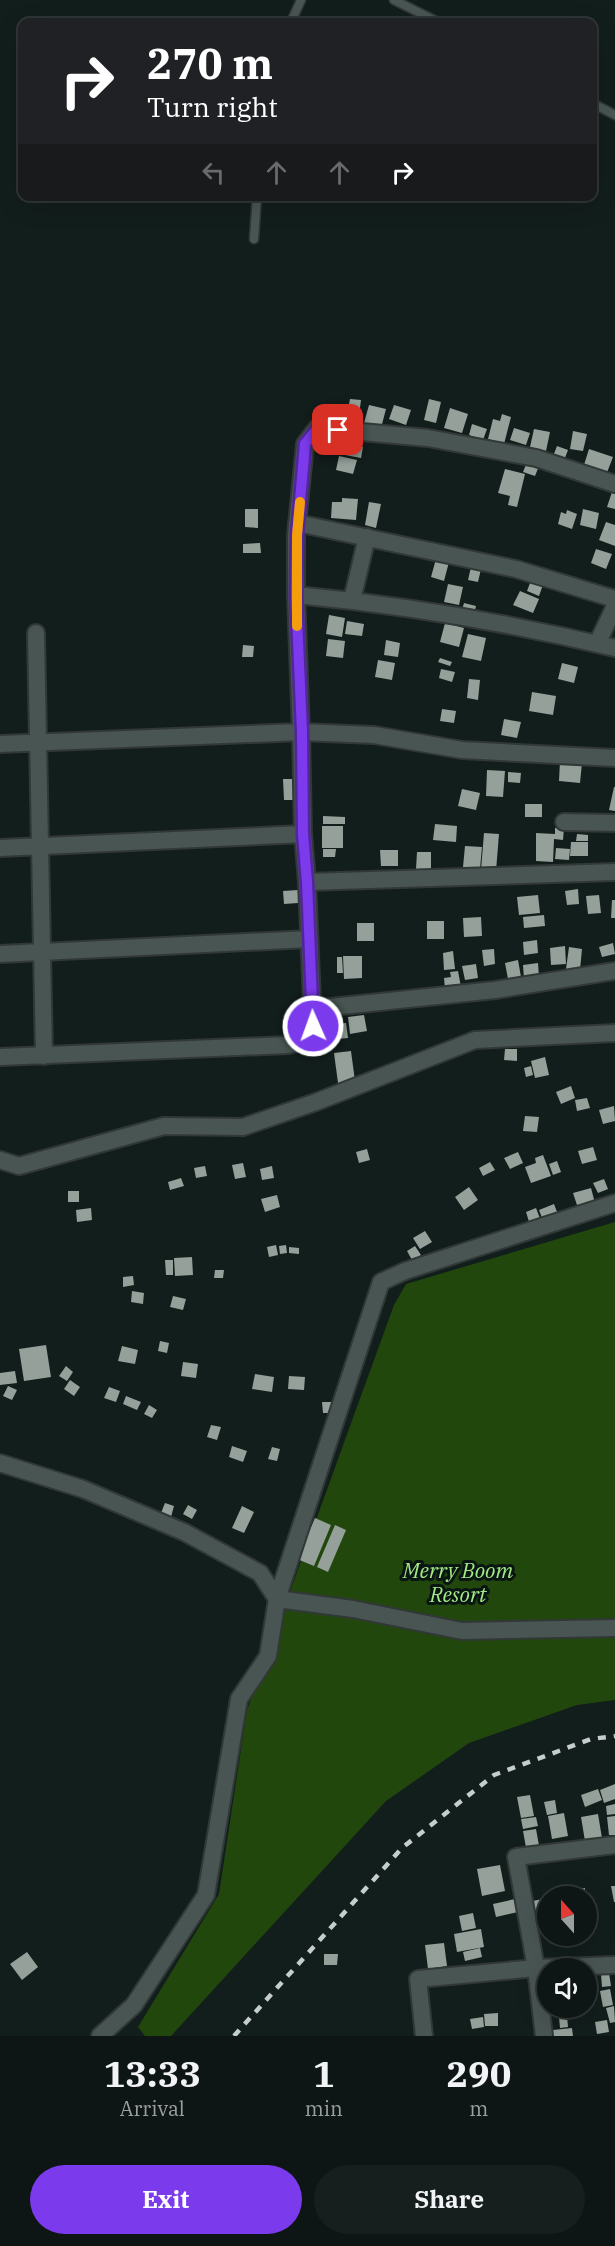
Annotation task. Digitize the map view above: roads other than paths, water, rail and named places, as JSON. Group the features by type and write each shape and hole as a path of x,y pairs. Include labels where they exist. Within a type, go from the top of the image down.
{"street":[{"path":"0,1057 288,1045 304,1041 313,1026 303,834 302,732 296,595 297,523 305,444 318,428 428,438 525,456 615,484"},
{"path":"297,523 516,569 615,599"},
{"path":"352,600 367,537"},
{"path":"296,595 352,600 503,624 615,648"},
{"path":"597,644 615,606"},
{"path":"36,633 44,1056"},
{"path":"0,744 302,732 374,735 462,750 615,758"},
{"path":"564,822 615,823"},
{"path":"0,848 303,834"},
{"path":"307,882 615,872"},
{"path":"0,954 309,939"},
{"path":"312,1009 495,990 615,971"},
{"path":"0,1160 19,1166 164,1126 243,1127 316,1102 475,1040 615,1033"},
{"path":"100,2036 134,2005 206,1895 240,1699 268,1656 277,1599 381,1282 405,1271 615,1203"},
{"path":"0,1463 83,1489 184,1532 260,1573 277,1599 352,1609 462,1631 615,1628"},
{"path":"544,2036 536,1968 516,1857 615,1845"},
{"path":"424,2036 418,1980 536,1968 615,1965"}],"lane":[{"path":"293,18 301,0"},
{"path":"394,0 430,18"},
{"path":"597,106 615,115"},
{"path":"254,239 257,201"}],"railway":[{"path":"234,2036 402,1848 494,1775 591,1739 615,1736"}],"park label":[{"name":"Merry Boom Resort","path":"458,1582"}]}
